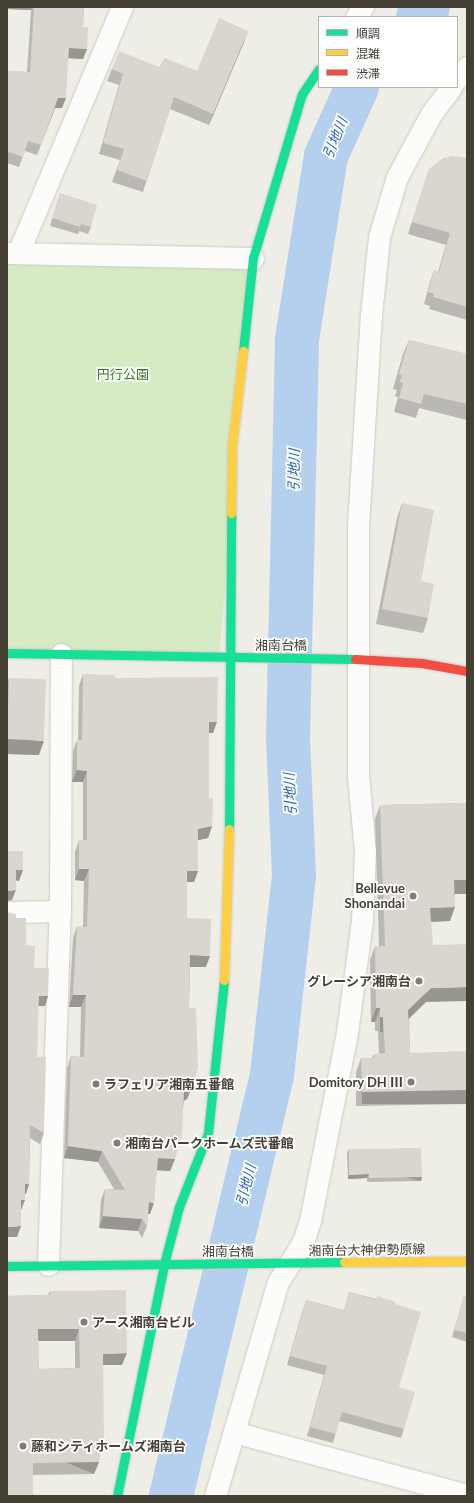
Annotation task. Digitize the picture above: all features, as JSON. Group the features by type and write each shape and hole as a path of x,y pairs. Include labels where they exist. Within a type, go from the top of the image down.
{"street":[{"path":"122,7 13,253 253,258"},
{"path":"357,16 363,7"},
{"path":"458,78 467,67"},
{"path":"117,1496 164,1264 179,1207 208,1133 227,956 232,658 230,644 232,446 253,258 302,94 318,70"},
{"path":"215,1496 278,1282 303,1242 310,1221 332,1119 347,1032 362,921 365,852 358,775 358,526 371,315 379,237 397,177 431,114 450,88"},
{"name":"湘南台橋","path":"7,653 357,659 422,663 467,671"},
{"path":"48,1265 60,911 61,654"},
{"path":"7,912 60,911"},
{"name":"湘南台大神伊勢原線","path":"267,1264 467,1261"},
{"path":"7,1266 164,1264"},
{"name":"湘南台橋","path":"164,1264 267,1264"},
{"path":"234,1432 467,1495"}],"green space":[{"name":"円行公園","path":"7,255 233,257 252,270 219,658 7,654"}],"building":[{"path":"34,7 84,7 83,27 88,27 87,49 69,48 66,98 58,98 41,145 28,141 23,157 9,152 7,153 7,71 30,72"},
{"path":"219,18 248,31 213,114 174,97 147,181 117,170 124,149 103,143 123,74 112,69 119,51 159,67 165,58 197,71"},
{"path":"452,156 467,158 467,307 433,297 434,294 428,292 434,270 439,272 450,233 412,222 429,169 443,158"},
{"path":"60,193 97,205 91,227 81,224 80,227 52,218"},
{"path":"409,340 467,354 467,404 424,394 421,404 399,398 403,383 400,382 402,375 399,374"},
{"path":"402,503 434,510 421,581 434,584 428,618 382,609"},
{"path":"83,674 115,675 115,678 218,677 217,722 209,722 209,798 213,798 212,826 198,829 198,871 187,871 187,918 211,919 210,956 190,955 189,1008 196,1008 198,1067 196,1077 191,1077 191,1088 184,1091 182,1135 175,1159 158,1158 154,1203 149,1202 147,1226 142,1219 103,1216 105,1189 125,1190 102,1151 68,1146 71,1056 84,1057 86,995 73,995 77,926 87,927 89,869 79,869 79,840 87,840 87,771 77,770 77,740 82,740"},
{"path":"9,678 46,679 44,740 7,739"},
{"path":"467,803 467,880 454,880 455,907 430,908 433,945 467,944 467,987 431,988 408,1010 410,1053 467,1051 467,1090 362,1092 361,1058 374,1058 374,1054 385,1053 383,1017 380,1017 380,1008 376,1008 375,946 385,946 380,805"},
{"path":"7,851 23,851 23,870 16,870 16,890 7,891"},
{"path":"7,912 16,914 16,918 26,918 26,945 35,946 34,968 49,968 48,996 39,996 37,1057 46,1057 44,1133 30,1125 29,1184 25,1184 25,1200 21,1200 21,1226 7,1227"},
{"path":"421,1148 422,1177 369,1178 369,1174 349,1175 349,1149"},
{"path":"126,1290 127,1353 103,1354 104,1437 99,1462 33,1463 33,1496 7,1496 7,1296 50,1295 50,1291","holes":["38,1329 79,1329 80,1368 39,1369"]},
{"path":"349,1292 376,1300 377,1296 396,1302 395,1304 421,1312 399,1387 415,1392 404,1429 342,1412 336,1434 310,1427 327,1366 290,1356 306,1300 344,1310"},
{"path":"464,1296 467,1296 467,1333 454,1330"}],"waterway":[{"name":"引地川","path":"419,16 428,7"},
{"name":"引地川","path":"171,1496 272,1075 294,876 288,739 297,339 326,156 357,88"}],"traffic: fast":[{"path":"243,351 253,258 302,94 318,70"},
{"path":"229,829 231,513"},
{"path":"7,653 355,659"},
{"path":"117,1496 164,1264 179,1207 208,1133 224,980"},
{"path":"7,1266 344,1262"}],"traffic: slow":[{"path":"231,513 232,446 243,351"},
{"path":"224,980 229,829"},
{"path":"344,1262 467,1261"}],"traffic: jam":[{"path":"355,659 422,663 467,671"}],"place":[{"name":"Bellevue Shonandai","path":"413,896"},
{"name":"グレーシア湘南台","path":"419,981"},
{"name":"Domitory DH Ⅲ","path":"411,1082"},
{"name":"ラフェリア湘南五番館","path":"96,1084"},
{"name":"湘南台パークホームズ弐番館","path":"117,1143"},
{"name":"アース湘南台ビル","path":"84,1322"},
{"name":"藤和シティホームズ湘南台","path":"23,1446"}]}
